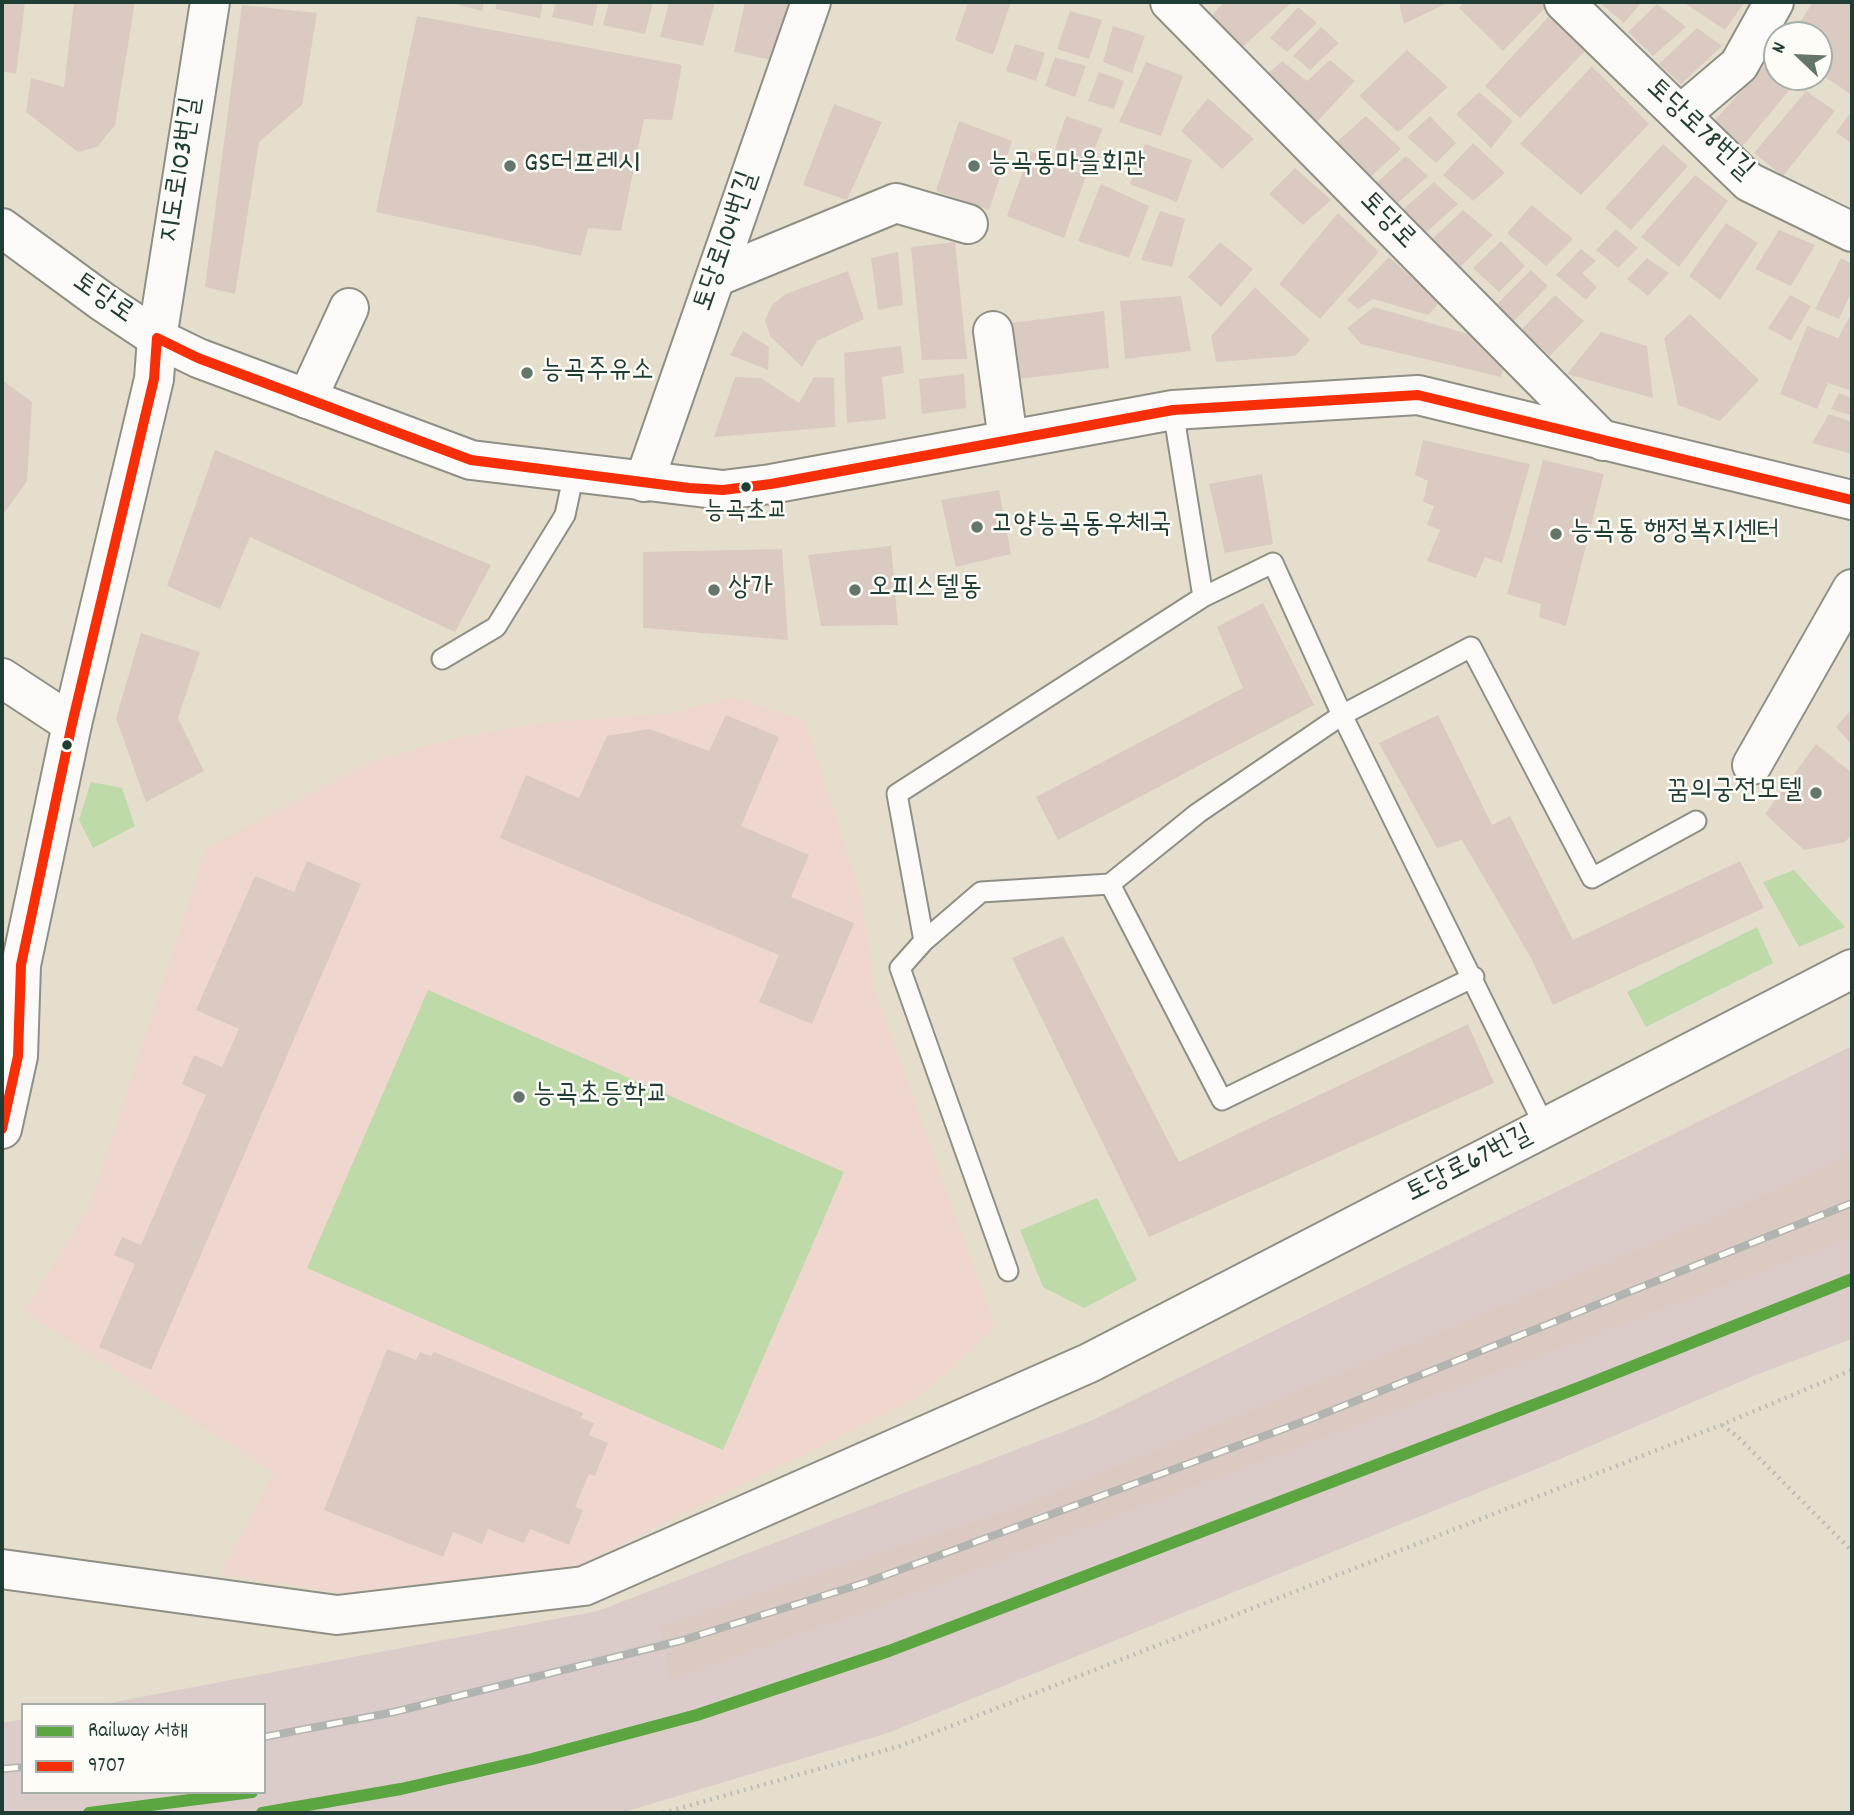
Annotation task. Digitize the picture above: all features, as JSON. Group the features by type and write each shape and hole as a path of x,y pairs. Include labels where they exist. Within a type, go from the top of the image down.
{"street":[{"name":"지도로103번길","path":"21,965 72,724 154,379 157,338 210,2"},
{"name":"토당로104번길","path":"645,482 811,2"},
{"name":"토당로","path":"1170,2 1604,441"},
{"name":"토당로78번길","path":"1564,2 1749,182 1852,232"},
{"path":"1680,115 1739,65 1774,2"},
{"path":"716,277 896,203 968,224"},
{"name":"토당로","path":"2,228 157,338 198,358 471,460 723,490 1172,410 1418,395 1852,500"},
{"path":"307,399 349,308"},
{"path":"993,331 1007,440"},
{"path":"1752,765 1852,589"},
{"path":"2,678 72,724"},
{"path":"2,1001 21,965"},
{"path":"2,1129 18,1056 21,965"},
{"name":"토당로67번길","path":"2,1569 337,1615 584,1586 1089,1363 1852,969"}],"lane":[{"path":"1172,410 1203,597"},
{"path":"442,659 496,627 565,515 574,473"},
{"path":"924,941 897,794 1203,597 1273,563 1342,715 1474,977 1545,1127"},
{"path":"1008,1271 900,968 924,941 981,892 1110,884 1198,813 1342,715 1471,647 1592,878 1696,821"},
{"path":"1110,884 1222,1100 1474,977"}],"path":[{"path":"663,1813 900,1745 1721,1425 1852,1370"},
{"path":"1721,1425 1738,1437 1852,1551"}],"shaded area":[{"name":"능곡초등학교","path":"734,697 805,721 862,900 874,988 995,1327 917,1399 577,1566 340,1593 220,1574 274,1473 24,1312 90,1205 207,847 371,761 456,738 539,723 671,713"},
{"path":"1852,1046 1852,1339 1756,1375 1551,1463 888,1733 621,1813 2,1813 2,1723 21,1719 21,1794 266,1794 266,1703 109,1703 598,1611 1093,1420"}],"green space":[{"path":"91,782 122,788 135,826 93,848 79,820"},
{"path":"1794,870 1845,927 1799,947 1763,882"},
{"path":"1757,927 1773,963 1646,1027 1627,992"},
{"path":"428,990 844,1172 723,1450 307,1268"},
{"path":"1097,1198 1137,1280 1084,1308 1043,1287 1020,1230"}],"building":[{"path":"2,2 25,2 16,74 2,71"},
{"path":"74,2 135,2 115,125 97,147 78,152 26,112 31,78 64,87"},
{"path":"447,2 484,2 482,11"},
{"path":"497,2 543,2 540,18 495,9"},
{"path":"556,2 598,2 593,26 552,17"},
{"path":"609,2 653,2 645,34 603,25"},
{"path":"669,2 715,2 703,46 660,37"},
{"path":"745,2 790,2 771,60 734,52"},
{"path":"968,2 1011,2 993,55 955,40"},
{"path":"1224,2 1292,2 1238,51 1207,21"},
{"path":"1399,2 1444,2 1445,4 1404,24"},
{"path":"1464,2 1541,2 1546,7 1503,51 1459,8"},
{"path":"1599,2 1642,2 1624,23"},
{"path":"1683,2 1745,2 1725,30"},
{"path":"1813,2 1852,2 1852,95 1833,82 1833,21 1801,21"},
{"path":"1657,4 1686,27 1653,56 1628,32"},
{"path":"242,5 317,13 302,105 259,142 235,294 205,287"},
{"path":"1298,7 1317,23 1287,52 1270,38"},
{"path":"1070,11 1102,20 1089,59 1057,49"},
{"path":"1551,14 1588,48 1520,118 1485,86"},
{"name":"GS더프레시","path":"417,16 682,65 672,120 644,119 621,231 588,228 581,256 376,212"},
{"path":"1113,26 1145,36 1132,73 1103,62"},
{"path":"1321,27 1339,43 1310,70 1293,56"},
{"path":"1697,28 1722,46 1681,84 1659,64"},
{"path":"1015,44 1045,53 1036,81 1006,71"},
{"path":"1407,50 1448,87 1398,132 1359,96"},
{"path":"1055,57 1086,66 1075,97 1045,86"},
{"path":"1330,60 1355,81 1315,124 1265,76 1282,61 1307,81"},
{"path":"1146,62 1183,76 1161,136 1119,122"},
{"path":"1592,66 1649,124 1581,195 1520,144"},
{"path":"1763,67 1763,91 1789,91 1743,146 1714,121"},
{"path":"1099,72 1124,81 1114,109 1088,101"},
{"path":"1806,91 1835,111 1783,176 1754,153"},
{"path":"1479,92 1513,121 1491,148 1456,114"},
{"path":"1208,98 1254,139 1222,169 1181,131"},
{"path":"834,104 882,122 847,200 803,185"},
{"path":"1852,111 1852,144 1836,132"},
{"path":"1066,116 1103,129 1088,163 1055,149"},
{"path":"1366,116 1401,149 1366,181 1331,147"},
{"path":"1430,116 1456,143 1436,163 1407,137"},
{"name":"능곡동마을회관","path":"959,121 1012,141 989,210 936,191"},
{"path":"1473,143 1505,173 1473,201 1443,175"},
{"path":"1145,144 1192,160 1177,202 1130,184"},
{"path":"1663,144 1688,166 1631,230 1605,208"},
{"path":"1030,151 1086,176 1064,238 1007,216"},
{"path":"1406,156 1428,176 1394,206 1373,186"},
{"path":"1295,168 1331,200 1303,225 1269,194"},
{"path":"1695,175 1728,201 1679,267 1641,237"},
{"path":"1434,182 1458,204 1424,234 1400,212"},
{"path":"1101,184 1149,206 1129,258 1078,241"},
{"path":"1532,205 1573,239 1546,266 1507,233"},
{"path":"1463,210 1493,235 1456,271 1428,243"},
{"path":"1160,211 1185,219 1172,267 1141,260"},
{"path":"1338,213 1379,252 1320,319 1279,284"},
{"path":"1726,223 1758,243 1720,300 1689,276"},
{"path":"1616,229 1638,248 1618,268 1596,250"},
{"path":"1779,230 1815,245 1791,286 1755,269"},
{"path":"1501,241 1525,266 1499,292 1473,268"},
{"path":"955,242 967,359 922,360 911,247"},
{"path":"1220,242 1253,269 1221,307 1188,277"},
{"path":"1581,249 1596,261 1582,273 1597,287 1586,300 1556,275"},
{"path":"898,252 903,305 878,310 871,258"},
{"path":"1389,257 1440,302 1428,315 1373,299 1358,309 1347,300"},
{"path":"1647,258 1669,273 1648,296 1627,279"},
{"path":"1841,258 1852,264 1852,291 1839,319 1815,309"},
{"path":"1531,270 1548,286 1512,323 1494,307"},
{"path":"848,271 864,319 817,341 802,367 770,336 765,320 772,305 786,294"},
{"path":"1255,287 1310,340 1295,356 1216,362 1211,336"},
{"path":"1555,295 1584,321 1550,356 1521,330"},
{"path":"1790,295 1811,306 1791,341 1768,328"},
{"path":"1181,296 1191,351 1125,359 1120,301"},
{"path":"1374,307 1479,337 1504,364 1501,377 1361,344 1347,328"},
{"path":"1104,311 1109,368 1018,379 1011,323"},
{"path":"1690,314 1759,380 1720,421 1678,405 1664,338"},
{"path":"1850,316 1852,391 1828,383 1817,409 1780,394 1807,326 1838,338"},
{"path":"743,331 769,347 768,370 730,355"},
{"path":"1601,332 1647,346 1653,398 1567,374"},
{"path":"901,346 904,373 882,377 886,419 847,423 844,353"},
{"path":"964,374 966,408 922,414 919,379"},
{"path":"735,377 761,378 799,403 814,377 834,378 835,427 714,437"},
{"path":"2,380 32,402 27,481 2,516"},
{"path":"1839,393 1852,398 1852,416 1831,409"},
{"path":"1829,414 1852,422 1852,454 1812,443"},
{"path":"1423,440 1530,464 1502,563 1485,557 1476,578 1427,561 1440,530 1427,525 1434,506 1423,502 1428,481 1415,475"},
{"path":"215,450 491,565 455,632 250,537 220,609 167,586"},
{"name":"능곡동 행정복지센터","path":"1543,460 1604,474 1566,626 1539,617 1541,604 1507,594"},
{"path":"1262,474 1273,544 1225,553 1209,484"},
{"name":"고양능곡동우체국","path":"999,490 1011,554 956,567 941,500"},
{"name":"오피스텔동","path":"891,546 898,625 821,626 808,555"},
{"name":"상가","path":"782,549 788,640 643,628 643,552"},
{"path":"1263,603 1314,705 1058,840 1036,797 1243,688 1217,627"},
{"path":"141,633 200,652 178,718 204,771 146,802 116,718"},
{"path":"1852,709 1852,745 1836,727"},
{"path":"726,715 779,737 741,826 809,855 791,897 854,923 812,1024 759,1002 779,955 500,838 526,775 579,798 607,736 650,729 709,751"},
{"path":"1438,715 1492,825 1510,816 1573,940 1740,861 1764,908 1553,1005 1531,958 1462,840 1437,848 1379,743"},
{"name":"꿈의궁전모텔","path":"1816,744 1852,773 1852,834 1845,842 1804,850 1765,814"},
{"path":"307,861 361,884 151,1370 99,1347 135,1264 114,1255 122,1237 141,1245 206,1095 182,1084 194,1055 222,1067 239,1029 196,1010 255,876 294,892"},
{"path":"1063,936 1179,1162 1468,1024 1494,1083 1149,1237 1012,958"},
{"path":"1852,1153 1852,1238 846,1619 670,1679 660,1627 1022,1505 1719,1215"},
{"path":"387,1349 416,1360 420,1352 431,1356 434,1352 583,1413 581,1418 594,1423 589,1435 608,1443 595,1476 589,1474 575,1507 583,1510 569,1545 530,1529 524,1543 488,1529 482,1544 453,1532 443,1557 324,1510"}],"railway":[{"path":"266,1737 394,1712 680,1641 864,1583 1313,1418 1852,1203"},
{"path":"2,1769 21,1767"}],"rail line":[{"name":"서해","path":"262,1813 401,1789 532,1759 697,1715 889,1651 1583,1386 1852,1279"},
{"name":"서해","path":"89,1813 236,1794"}],"transit line":[{"name":"9707","path":"157,338 198,358 471,460 689,488 723,490 771,484 1173,410 1418,395 1852,500"},
{"name":"9707","path":"2,1129 18,1056 21,965 72,724 154,379 157,338"}],"place":[{"name":"GS더프레시","path":"510,166"},
{"name":"능곡동마을회관","path":"974,166"},
{"name":"능곡주유소","path":"527,373"},
{"name":"능곡초교","path":"746,487"},
{"name":"고양능곡동우체국","path":"977,527"},
{"name":"능곡동 행정복지센터","path":"1556,534"},
{"name":"상가","path":"714,590"},
{"name":"오피스텔동","path":"855,590"},
{"name":"꿈의궁전모텔","path":"1816,793"},
{"name":"능곡초등학교","path":"519,1097"}]}
